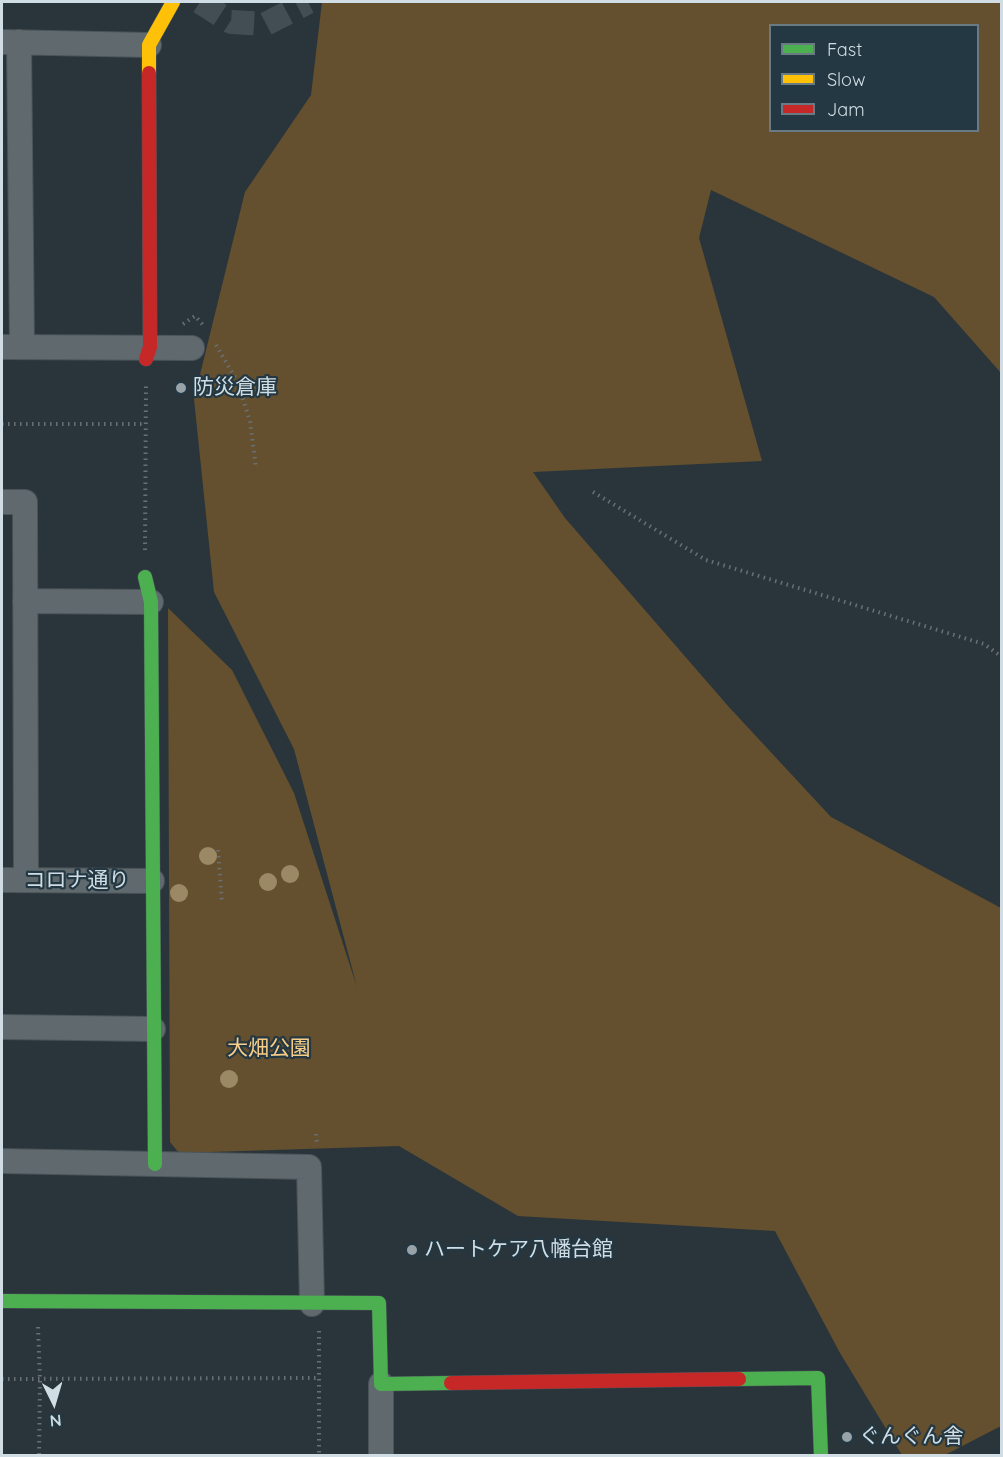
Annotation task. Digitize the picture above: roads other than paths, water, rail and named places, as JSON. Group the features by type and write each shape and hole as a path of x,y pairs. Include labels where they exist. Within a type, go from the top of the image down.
{"street":[{"path":"148,353 149,45 173,2"},
{"path":"149,45 10,42 12,347 148,353 206,341"},
{"path":"2,502 25,502 26,880"},
{"path":"145,577 151,602 155,1164"},
{"path":"25,601 151,602"},
{"name":"コロナ通り","path":"2,880 152,881"},
{"path":"2,1027 153,1029"},
{"path":"2,1161 309,1167 316,1315"},
{"path":"2,1301 316,1315 379,1303 381,1455"},
{"path":"381,1383 818,1378 821,1455"}],"tunnel":[{"path":"200,2 231,22 266,24 308,2"}],"place":[{"name":"防災倉庫","path":"181,388"},
{"name":"ハートケア八幡台館","path":"412,1250"},
{"name":"ぐんぐん舎","path":"847,1437"}],"park label":[{"name":"大畑公園","path":"269,1049"}]}
